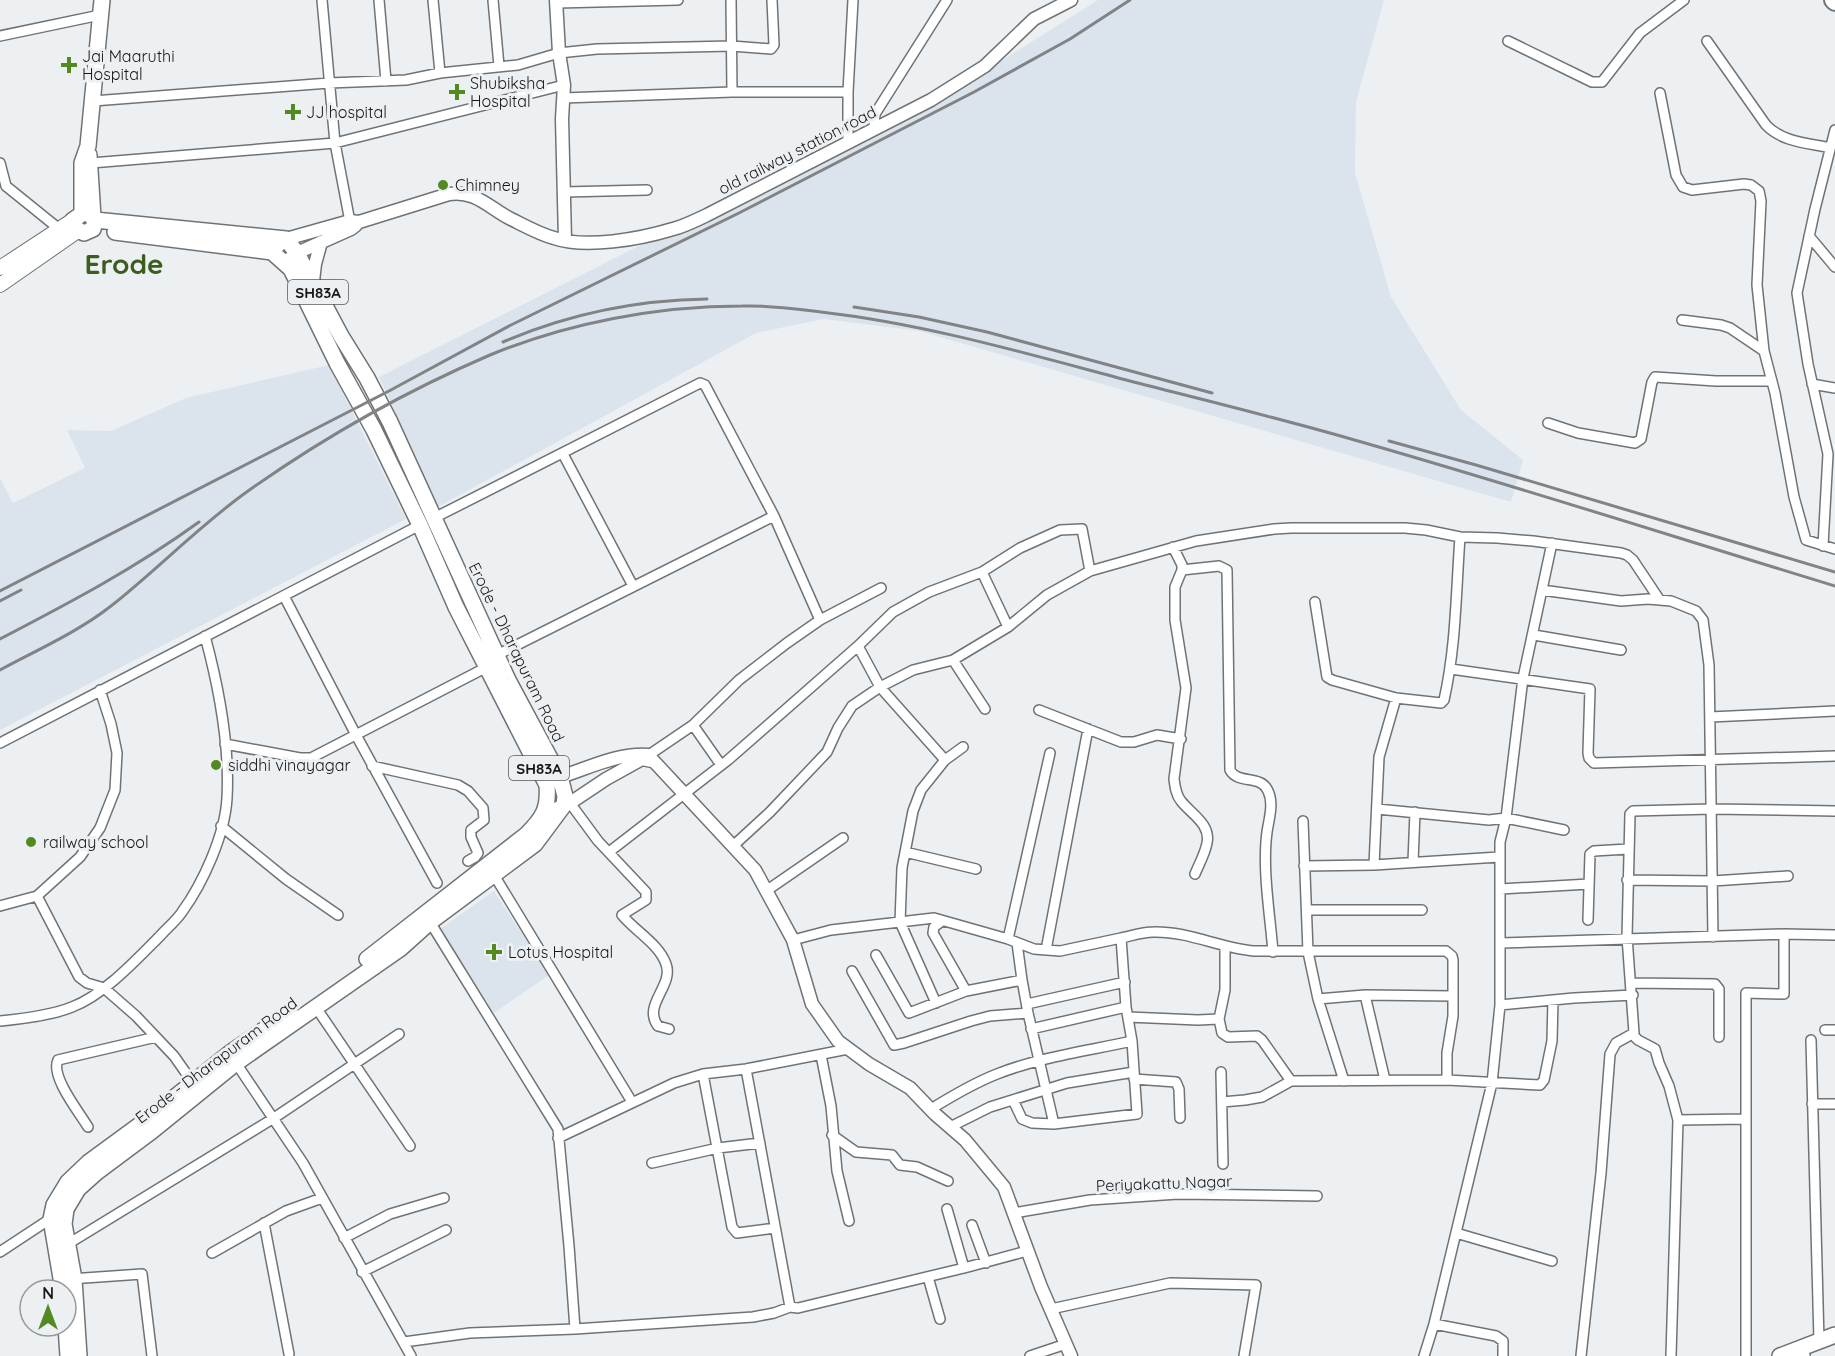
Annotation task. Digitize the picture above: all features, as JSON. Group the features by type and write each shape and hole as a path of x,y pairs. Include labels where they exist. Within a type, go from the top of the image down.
{"main road":[{"path":"86,222 82,163 88,146 101,8"},
{"path":"86,222 91,163 88,146"},
{"path":"0,268 58,228 86,222 286,239"},
{"path":"0,285 86,222 273,252"},
{"name":"Erode - Dharapuram Road","path":"51,1219 54,1205 68,1182 89,1162 193,1083 315,1006 400,948 430,922 535,844 567,804 565,796 553,781 486,667 456,607 374,429 337,363 291,269 291,257 286,239"},
{"name":"Erode - Dharapuram Road","path":"273,252 291,257 313,281 341,336 367,378 390,422 553,781"},
{"name":"SH83A","path":"544,813 553,781"},
{"name":"Erode - Dharapuram Road","path":"66,1209 78,1190 97,1172 152,1131 233,1058 374,954 526,835 544,813"},
{"path":"66,1209 64,1224 68,1244 66,1278"},
{"path":"51,1219 65,1278"},
{"path":"1780,1356 1835,1335"},
{"path":"67,1338 68,1356"},
{"path":"76,1338 79,1356"},
{"path":"1805,1356 1835,1345"}],"street":[{"path":"322,0 335,143 353,224"},
{"path":"379,0 386,81"},
{"path":"433,0 440,73"},
{"path":"493,0 498,66"},
{"path":"565,240 564,85 559,53 556,2 678,0"},
{"path":"731,0 732,92"},
{"path":"93,101 329,83 406,80 440,73 518,65 559,53 597,49 732,46 767,49 773,47 772,0"},
{"path":"848,143 853,0"},
{"path":"874,128 875,114 947,0"},
{"name":"old railway station road","path":"353,224 462,192 470,194 510,219 555,239 580,242 605,241 640,237 675,229 707,215 931,100 985,66 1034,19 1071,0"},
{"path":"1508,41 1592,82 1600,83 1640,33 1684,0"},
{"path":"0,36 101,8"},
{"path":"1707,41 1772,132 1785,138 1830,148"},
{"path":"91,163 335,143 564,85"},
{"path":"563,98 732,92 848,92"},
{"path":"1660,93 1676,175 1683,187 1692,190 1744,184 1751,185 1759,191 1761,201 1757,285 1764,351 1794,497 1804,535 1810,542 1835,549"},
{"path":"1823,546 1832,453 1812,384 1797,293 1835,130"},
{"path":"0,163 6,186 58,228"},
{"path":"564,192 647,190"},
{"path":"273,252 286,239 353,224"},
{"path":"291,257 353,224"},
{"path":"1809,236 1835,267"},
{"path":"313,281 321,242"},
{"path":"1682,320 1730,328 1764,351"},
{"path":"1548,423 1578,433 1635,443 1641,439 1650,388 1655,377 1716,381 1772,381"},
{"path":"434,518 696,384 704,384 774,516 820,620"},
{"path":"1812,384 1835,388"},
{"path":"563,454 633,586"},
{"path":"497,655 774,516"},
{"path":"0,743 420,525"},
{"path":"733,846 777,805 827,752 852,706 879,687 913,670 953,660 1008,627 1047,595 1090,571 1173,547 1231,535 1291,528 1405,528 1460,537 1552,543 1627,555 1633,560 1659,599"},
{"path":"609,852 721,765 858,646 892,612 929,592 982,572 1020,548 1060,530 1082,529 1090,571"},
{"path":"1315,602 1327,677 1396,698 1441,703 1444,700 1451,669 1460,537"},
{"path":"1424,1356 1434,1324 1492,1083 1500,1005 1499,857 1523,678 1552,543"},
{"path":"1173,547 1181,561 1182,570 1176,582 1174,597 1176,635 1186,688 1174,779 1180,801 1201,822 1208,841 1195,874"},
{"path":"1182,570 1219,566 1227,570 1230,768 1236,777 1260,783 1269,793 1271,808 1266,849 1273,951"},
{"path":"982,572 1008,627"},
{"path":"544,813 567,804 606,779 649,758 693,725 740,680 787,643 820,620 881,588"},
{"path":"1542,590 1621,601 1659,599 1682,605 1699,613 1703,620 1709,665 1713,937"},
{"path":"284,596 372,766 437,883"},
{"path":"1534,635 1621,650"},
{"path":"0,1022 72,1007 104,988 133,964 181,914 200,884 218,838 227,800 225,744 218,687 205,636"},
{"path":"858,646 879,687 945,760"},
{"path":"953,660 985,709"},
{"path":"225,744 311,758 486,667"},
{"path":"1451,669 1591,690 1588,753 1593,762 1835,756"},
{"path":"0,906 37,896 80,857 100,828 115,790 117,753 100,690"},
{"path":"1374,865 1379,757 1396,698"},
{"path":"1039,710 1121,742 1134,742 1157,735 1181,739"},
{"path":"1710,717 1835,711"},
{"path":"693,725 721,765"},
{"path":"1046,950 1088,729"},
{"path":"936,1003 900,922 902,868 916,799 945,760 963,747"},
{"path":"1050,753 1012,941 1023,980 1031,1029 1054,1124"},
{"path":"553,781 620,757 634,754 649,758 685,793 755,870 793,940 812,1004 838,1041 869,1064 910,1088 965,1140 1004,1187 1027,1251 1071,1356"},
{"path":"372,766 451,782 468,790 483,808 485,814 484,820 471,830 471,837 478,853 468,861"},
{"path":"567,804 647,895 646,900 625,911 622,915 666,963 667,976 654,1006 653,1017 658,1026 669,1029"},
{"path":"1671,1356 1678,1120 1670,1086 1655,1048 1633,1035 1633,995 1628,938 1629,815 1631,812 1712,808 1835,811"},
{"path":"1377,809 1489,820 1506,818 1564,830"},
{"path":"1413,862 1415,812"},
{"path":"1303,821 1308,952 1318,999 1344,1081"},
{"path":"221,826 286,879 338,915"},
{"path":"766,891 843,838"},
{"path":"1588,920 1591,852 1628,849"},
{"path":"905,852 976,868"},
{"path":"1304,866 1374,865 1499,857"},
{"path":"494,875 632,1102"},
{"path":"1627,880 1713,881 1788,876"},
{"path":"1500,889 1589,884"},
{"path":"37,896 79,977 87,983 104,988 136,1016 174,1056 193,1083"},
{"path":"1307,910 1422,910"},
{"path":"793,940 831,930 934,918 1046,950 1060,951 1148,932 1184,935 1239,950 1446,951 1453,960 1453,1016 1447,1053 1447,1080"},
{"path":"942,921 934,927 933,933 966,991"},
{"path":"430,922 558,1129 575,1329"},
{"path":"1501,943 1784,934 1835,935"},
{"path":"1746,1356 1746,993 1784,994 1784,934"},
{"path":"1013,1100 1022,1119 1032,1123 1054,1124 1137,1114 1121,938"},
{"path":"1225,946 1225,990 1219,1019 1221,1030 1224,1035 1234,1037 1254,1035 1262,1040 1291,1081"},
{"path":"876,955 909,1013 966,991 1023,980"},
{"path":"852,971 894,1045 971,1021 1125,982"},
{"path":"1632,983 1715,984 1719,989 1719,1037"},
{"path":"1318,999 1365,995 1452,996"},
{"path":"1365,995 1385,1080"},
{"path":"1500,1005 1633,995"},
{"path":"1222,1102 1245,1101 1262,1097 1291,1081 1447,1080 1538,1085 1543,1082 1551,1041 1553,1000"},
{"path":"315,1006 410,1146"},
{"path":"1031,1029 1127,1012 1198,1020 1219,1019"},
{"path":"68,1244 274,1118 399,1034"},
{"path":"1581,1356 1602,1162 1610,1054 1616,1043 1633,1035"},
{"path":"88,1127 59,1080 56,1069 58,1060 156,1037"},
{"path":"1811,1040 1819,1341"},
{"path":"931,1109 997,1074 1039,1061 1132,1041"},
{"path":"558,1138 674,1083 703,1074 746,1069 848,1048"},
{"path":"821,1055 831,1106 837,1171 849,1221"},
{"path":"233,1058 303,1163 411,1356"},
{"path":"746,1069 790,1307"},
{"path":"1221,1072 1223,1164"},
{"path":"703,1074 734,1232 775,1228"},
{"path":"950,1127 990,1107 1067,1083 1134,1076 1176,1082 1179,1089 1180,1118"},
{"path":"1812,1104 1835,1104"},
{"path":"1678,1120 1745,1119"},
{"path":"832,1135 856,1152 892,1155 900,1165 918,1167 948,1181"},
{"path":"652,1163 718,1148 760,1143"},
{"name":"Periyakattu Nagar","path":"1014,1213 1090,1200 1178,1194 1317,1196"},
{"path":"212,1253 286,1211 322,1198"},
{"path":"344,1238 390,1214 444,1198"},
{"path":"0,1252 66,1209"},
{"path":"947,1209 964,1268"},
{"path":"264,1223 289,1354"},
{"path":"972,1225 986,1263"},
{"path":"363,1272 446,1230"},
{"path":"1456,1233 1552,1262"},
{"path":"404,1342 480,1332 575,1329 753,1317 928,1277 1027,1251"},
{"path":"78,1282 142,1274 152,1356"},
{"path":"928,1277 940,1319"},
{"path":"1052,1309 1170,1283 1256,1285 1244,1356"},
{"path":"1434,1324 1496,1336 1503,1341 1503,1356"},
{"path":"1030,1356 1066,1344"}],"shaded area":[{"path":"1098,0 1384,0 1356,102 1355,173 1391,297 1461,410 1523,460 1511,502 919,331 824,319 756,333 438,507 379,377 980,74"},
{"path":"329,365 406,519 0,730 0,478 13,503 85,468 67,430 111,431 186,398"},
{"name":"Lotus Hospital","path":"494,891 549,975 494,1013 440,929"}],"railway":[{"path":"0,591 389,391 511,325 739,213 974,92 1070,39 1130,0"},
{"path":"503,342 552,324 603,310 655,302 707,299"},
{"path":"0,670 98,615 213,518 276,471 335,434 427,384 490,355 582,325 645,313 710,307 762,306 821,312 899,324 977,341 1351,439 1835,586"},
{"path":"854,307 919,317 987,332 1212,393"},
{"path":"1389,441 1835,572"},
{"path":"0,639 126,570 199,522"},
{"path":"0,601 21,590"}],"place":[{"name":"Jai Maaruthi Hospital","path":"69,65"},
{"name":"Shubiksha Hospital","path":"457,92"},
{"name":"JJ hospital","path":"293,112"},
{"name":"Chimney","path":"443,185"},
{"name":"siddhi vinayagar","path":"216,765"},
{"name":"railway school","path":"31,842"},
{"name":"Lotus Hospital","path":"494,952"}],"district":[{"name":"Erode","path":"124,263"}]}
